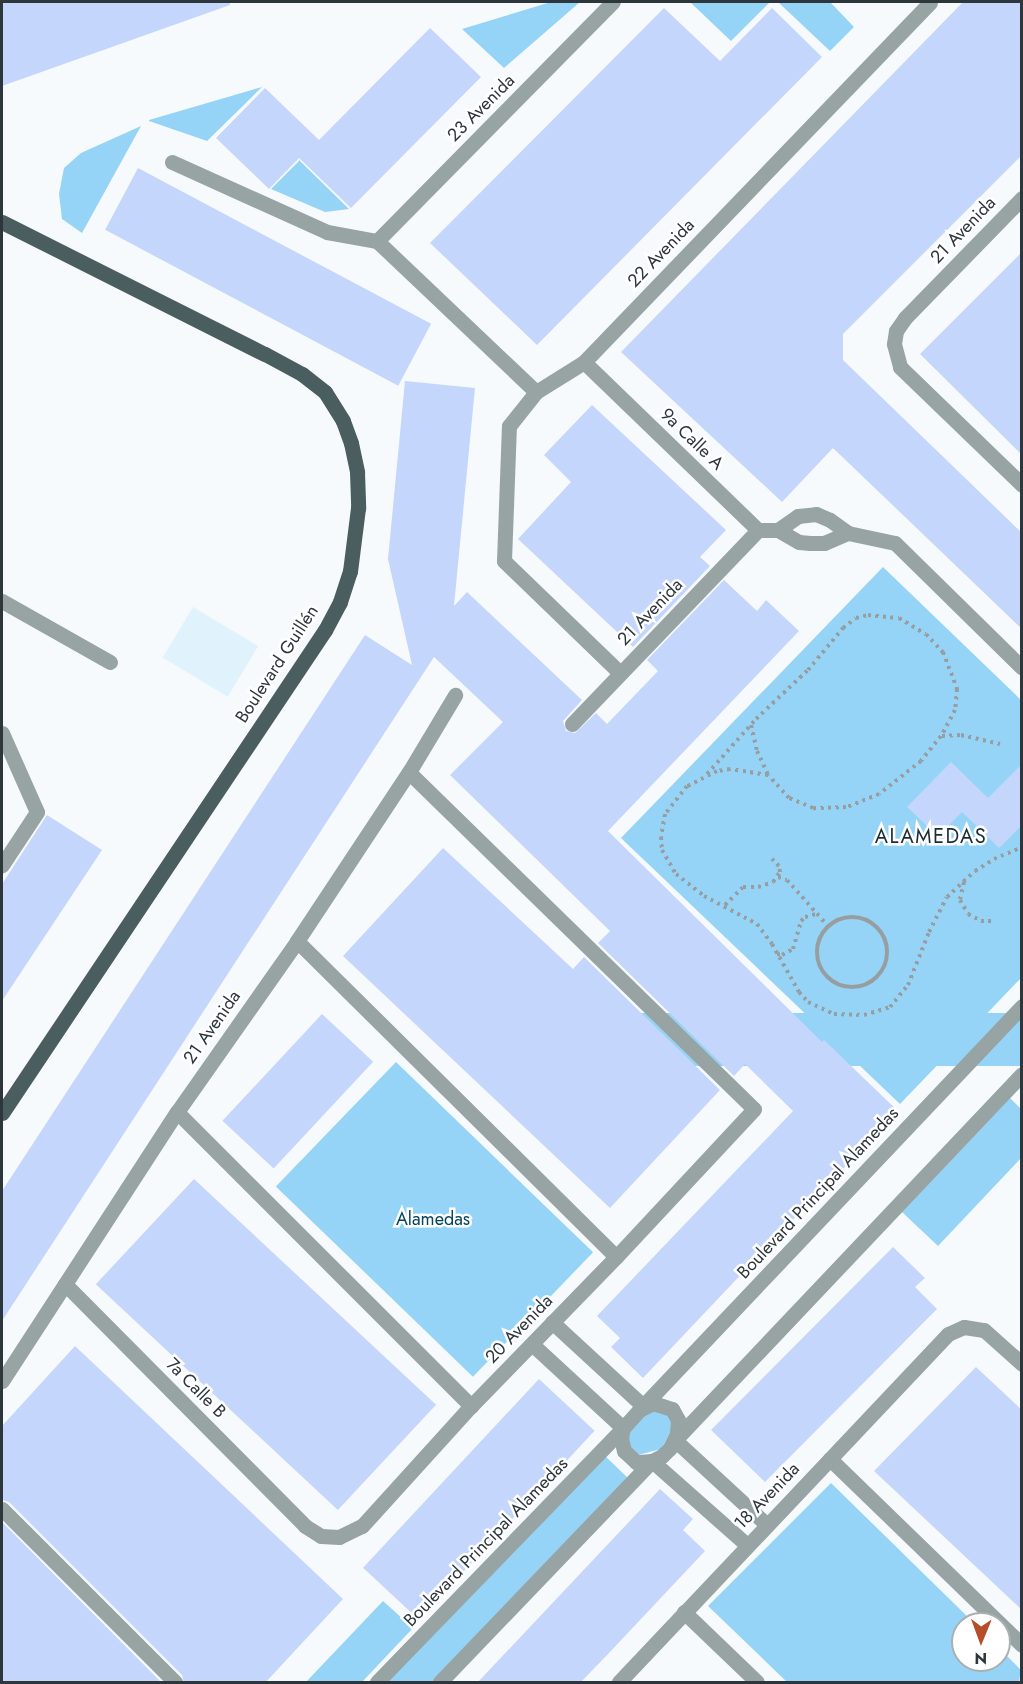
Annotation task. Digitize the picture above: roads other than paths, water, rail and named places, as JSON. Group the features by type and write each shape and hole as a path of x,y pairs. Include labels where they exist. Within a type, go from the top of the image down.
{"main road":[{"name":"Boulevard Guillén","path":"2,222 266,354 302,374 325,392 343,421 351,443 357,472 358,508 350,571 340,602 325,630 2,1113"}],"street":[{"name":"23 Avenida","path":"377,241 613,2"},
{"name":"22 Avenida","path":"619,672 504,561 509,426 536,392 584,362 930,2"},
{"path":"172,162 327,232 377,241 536,392"},
{"name":"21 Avenida","path":"1020,204 904,318 896,331 895,356 900,367 1022,485"},
{"name":"9a Calle A","path":"584,362 758,530"},
{"path":"778,530 790,519 808,513 830,520 848,533 895,543 1022,668"},
{"path":"758,530 778,530 799,542 810,543 824,543 848,533"},
{"name":"21 Avenida","path":"572,724 619,672 758,530"},
{"path":"2,601 110,662"},
{"name":"21 Avenida","path":"2,1382 177,1112 297,941 409,772 455,695"},
{"path":"2,733 37,812 2,865"},
{"name":"20 Avenida","path":"300,1520 312,1532 331,1538 355,1531 754,1109 409,772"},
{"path":"297,941 616,1257"},
{"name":"Boulevard Principal Alamedas","path":"377,1683 623,1428 1022,1006"},
{"path":"440,1683 652,1461 666,1452 1022,1074"},
{"path":"177,1112 471,1406"},
{"name":"7a Calle B","path":"65,1284 300,1520"},
{"path":"552,1323 643,1406 653,1402 672,1409 679,1425 675,1440"},
{"name":"18 Avenida","path":"619,1683 766,1524 944,1338 964,1327 976,1328 990,1334 1022,1365"},
{"path":"532,1344 623,1428 621,1444 628,1458 642,1462 652,1461 747,1545"},
{"path":"675,1440 766,1524"},
{"path":"830,1459 1022,1645"},
{"path":"2,1509 175,1683"},
{"path":"684,1612 757,1683"}],"district":[{"name":"ALAMEDAS","path":"931,836"}],"park label":[{"name":"Alamedas","path":"433,1219"}]}
